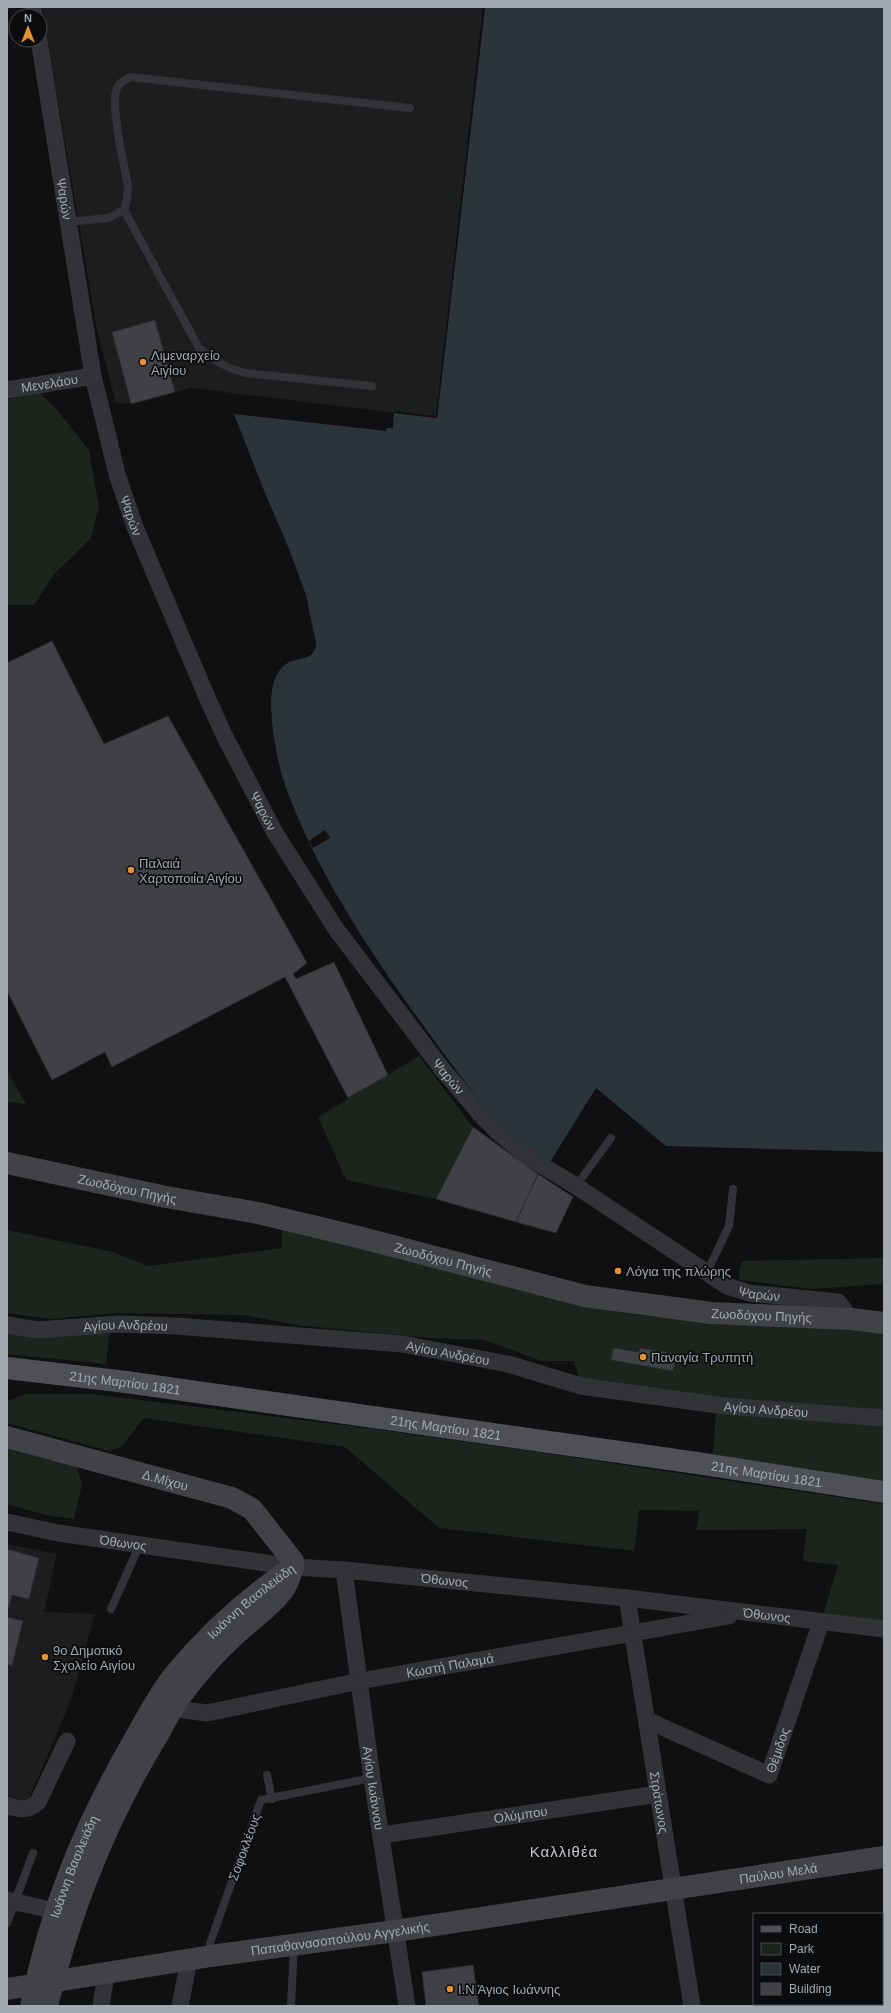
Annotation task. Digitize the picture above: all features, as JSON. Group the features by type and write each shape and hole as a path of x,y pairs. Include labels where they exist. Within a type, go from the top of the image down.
{"main road":[{"name":"21ης Μαρτίου 1821","path":"7,1368 126,1382 697,1463 884,1492"}],"street":[{"name":"Ψαρών","path":"40,48 93,376 109,445 135,527 224,735 291,861 336,929 443,1070 482,1116 499,1133 527,1156 576,1186 727,1286 749,1293 838,1302 851,1319"},
{"name":"Μενελάου","path":"7,390 93,376"},
{"name":"Ζωοδόχου Πηγής","path":"7,1163 144,1192 258,1213 358,1237 585,1296 712,1313 851,1319 884,1323"},
{"name":"Αγίου Ανδρέου","path":"7,1325 38,1330 119,1324 176,1326 402,1344 508,1364 581,1386 724,1406 884,1418"},
{"name":"Δ.Μίχου","path":"7,1437 232,1498 252,1509 284,1548 293,1561 293,1567"},
{"name":"Όθωνος","path":"7,1522 58,1534 140,1544 293,1567 344,1570 627,1598 884,1629"},
{"name":"Ιωάννη Βασιλειάδη","path":"31,2006 44,1983 68,1928 102,1839 136,1772 164,1707 174,1676 219,1627 266,1585 293,1567"},
{"name":"Αγίου Ιωάννου","path":"344,1570 372,1778 408,2006"},
{"name":"Στράτωνος","path":"627,1598 692,2006"},
{"name":"Κωστή Παλαμά","path":"164,1707 207,1713 360,1681 747,1613"},
{"name":"Θέμιδος","path":"647,1720 769,1775 821,1622"},
{"name":"Ιωάννη Βασιλειάδη","path":"47,2006 44,1983 55,1910 82,1838 110,1782 164,1707"},
{"path":"7,1805 21,1810 31,1808 38,1802 67,1741"},
{"name":"Ολύμπου","path":"382,1836 658,1794"},
{"name":"Παύλου Μελά","path":"673,1888 884,1856"},
{"name":"Παπαθανασοπούλου Αγγελικής","path":"7,1989 211,1956 395,1931 673,1888"},
{"path":"11,1901 55,1910"},
{"path":"180,2006 189,1960"},
{"path":"101,2006 106,1974"}],"lane":[{"path":"372,386 244,373 226,368 214,361 199,348 124,210 127,200 128,186 115,104 116,90 121,82 131,77 410,108"},
{"path":"69,222 108,218 124,210"},
{"path":"576,1186 611,1138"},
{"path":"707,1272 729,1226 733,1189"},
{"path":"110,1609 140,1544"},
{"path":"267,1775 272,1799"},
{"name":"Σοφοκλέους","path":"211,1956 210,1943 261,1800 372,1778"},
{"path":"7,1923 11,1901 33,1853"},
{"path":"290,2006 294,1945"}],"shaded area":[{"path":"485,7 437,418 191,388 131,404 116,403 97,330 48,42 48,8 42,8"},
{"name":"9ο Δημοτικό Σχολείο Αιγίου","path":"7,1544 57,1554 44,1612 95,1614 71,1700 28,1801 23,1802 7,1795"}],"green space":[{"path":"39,392 57,410 89,450 99,506 91,538 53,575 34,605 7,605 7,400"},
{"path":"419,1056 473,1127 436,1199 346,1180 318,1117"},
{"path":"7,1071 26,1104 7,1102"},
{"path":"282,1229 604,1309 637,1315 717,1323 718,1320 884,1332 884,1487 713,1454 717,1399 579,1379 574,1361 542,1361 484,1340 430,1338 296,1325 245,1315 115,1313 52,1319 7,1313 7,1230 113,1252 148,1266 282,1248"},
{"path":"884,1258 884,1284 812,1289 740,1280 739,1271 742,1261"},
{"path":"110,1330 106,1364 7,1354 7,1331"},
{"path":"26,1394 92,1394 366,1428 538,1452 884,1504 884,1629 821,1622 838,1565 803,1561 807,1529 696,1530 699,1511 639,1510 634,1551 439,1528 345,1447 144,1418 121,1447 109,1451 7,1423 7,1401"},
{"path":"7,1444 76,1464 82,1484 74,1519 50,1516 7,1504"}],"water":[{"path":"485,7 884,7 884,1152 666,1146 596,1088 550,1162 515,1137 499,1122 456,1071 411,1009 353,922 335,891 303,829 286,787 276,752 273,728 271,705 274,682 282,667 286,664 309,656 313,653 316,643 306,595 289,549 234,414 386,431 387,428 393,428 394,413 437,418"}],"pier":[{"path":"483,7 485,7 437,418 394,413 394,411 436,416"},
{"path":"325,830 330,838 313,848 309,841"}],"building":[{"name":"Λιμεναρχείο Αιγίου","path":"155,320 175,392 131,404 112,332"},
{"name":"Παλαιά Χαρτοποιία Αιγίου","path":"52,641 104,744 168,716 307,963 293,974 296,979 334,962 388,1075 348,1098 285,977 112,1067 105,1052 52,1080 7,991 7,663"},
{"path":"473,1127 538,1174 516,1222 436,1199"},
{"path":"538,1174 573,1197 556,1233 516,1222"},
{"name":"Παναγία Τρυπητή","path":"613,1348 639,1352 640,1348 676,1354 673,1371 611,1360"},
{"path":"7,1549 39,1558 29,1599 12,1595 7,1614"},
{"path":"7,1617 23,1621 12,1666 7,1664"},
{"name":"Ι.Ν Άγιος Ιωάννης","path":"473,1965 479,2006 426,2006 422,1972"}],"place":[{"name":"Λιμεναρχείο Αιγίου","path":"143,362"},
{"name":"Παλαιά Χαρτοποιία Αιγίου","path":"131,870"},
{"name":"Λόγια της πλώρης","path":"618,1271"},
{"name":"Παναγία Τρυπητή","path":"643,1357"},
{"name":"9ο Δημοτικό Σχολείο Αιγίου","path":"45,1657"},
{"name":"Ι.Ν Άγιος Ιωάννης","path":"450,1989"}],"district":[{"name":"Καλλιθέα","path":"564,1852"}]}
